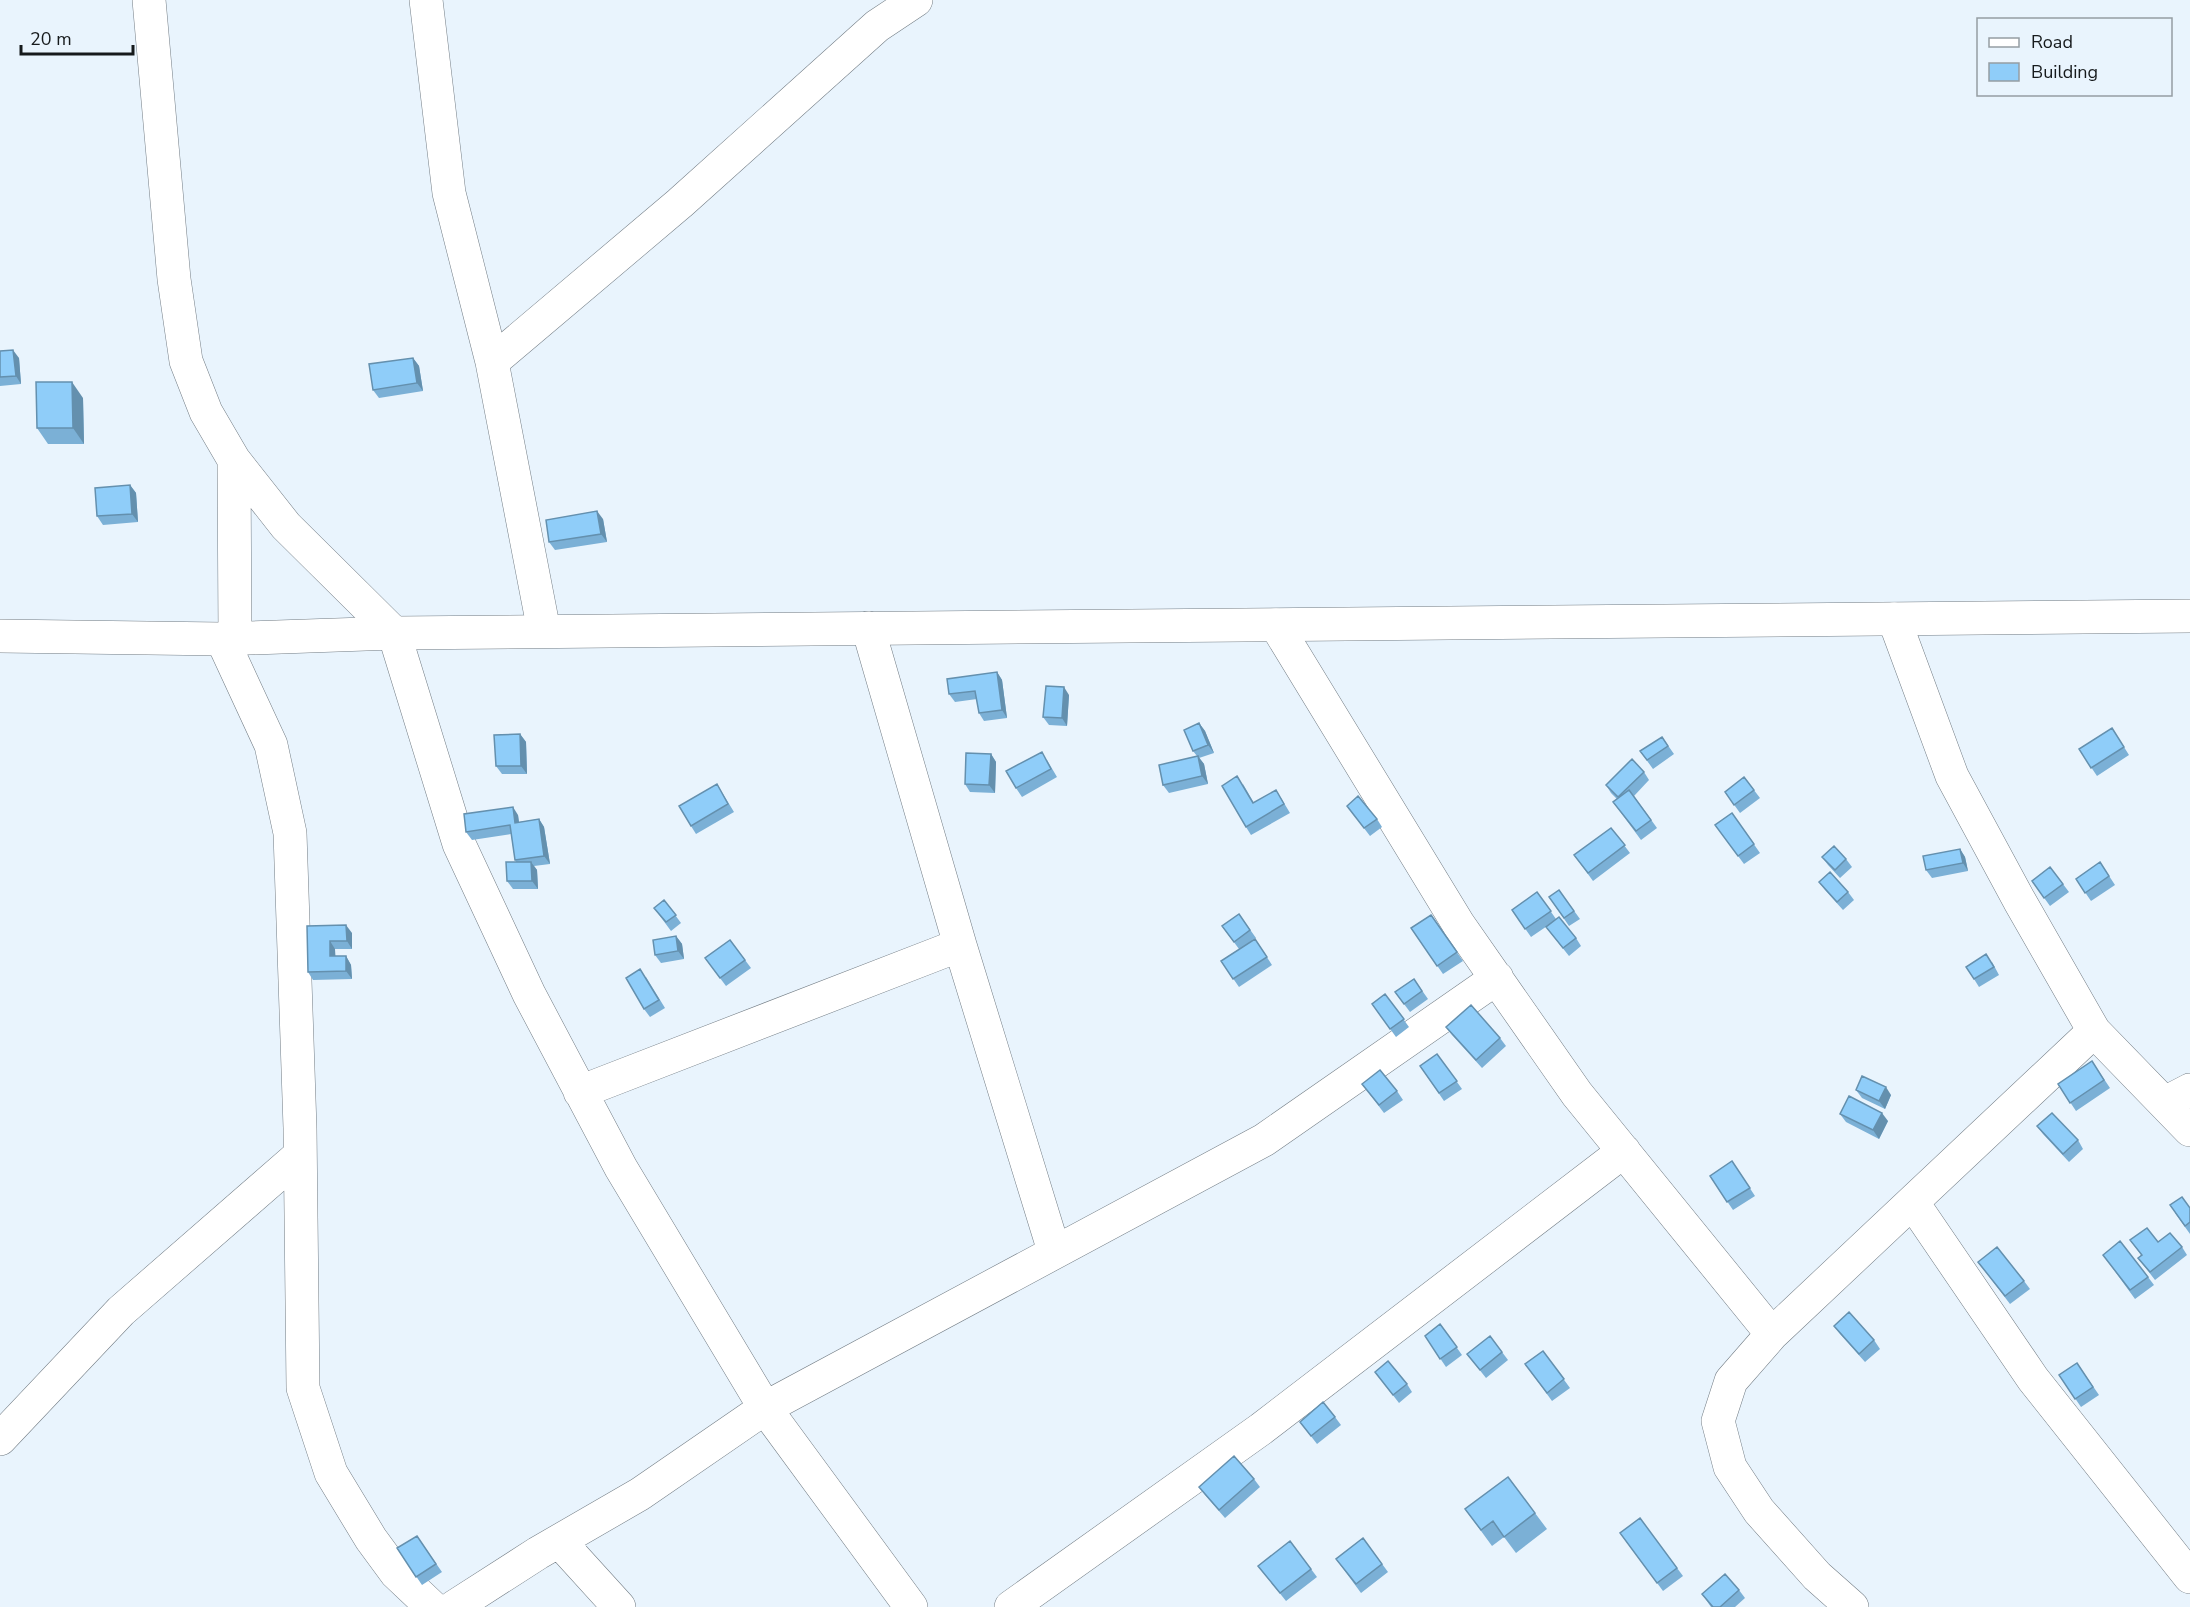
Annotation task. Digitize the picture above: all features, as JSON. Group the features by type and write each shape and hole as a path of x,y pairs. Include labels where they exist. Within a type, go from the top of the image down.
{"street":[{"path":"149,0 174,279 186,361 206,411 234,460 286,526 394,633 459,844 530,994 580,1092 621,1168 765,1408 911,1607"},
{"path":"426,0 449,194 492,362 544,631"},
{"path":"492,362 680,203 877,26 916,0"},
{"path":"234,460 228,639 271,745 290,833 300,1155 303,1388 331,1473 371,1539 396,1573 432,1607"},
{"path":"0,636 228,639 544,631 2190,616"},
{"path":"1894,619 1952,776 2094,1031 2177,1096 2190,1130"},
{"path":"1276,625 1459,925 1577,1094 1772,1334"},
{"path":"868,628 960,945 1054,1251"},
{"path":"580,1092 960,945"},
{"path":"454,1607 559,1541 640,1494 765,1408 1264,1140 1497,978"},
{"path":"1852,1607 1817,1576 1759,1510 1730,1467 1718,1421 1731,1381 1772,1334 2094,1031"},
{"path":"1011,1607 1261,1429 1624,1151"},
{"path":"0,1439 121,1311 300,1155"},
{"path":"1913,1203 2033,1379 2190,1577"},
{"path":"559,1541 619,1607"}],"building":[{"path":"13,350 16,376 0,377 0,351"},
{"path":"413,358 417,383 373,390 369,364"},
{"path":"36,382 72,382 73,428 37,428"},
{"path":"130,485 132,514 97,516 95,488"},
{"path":"597,511 601,534 549,542 546,520"},
{"path":"997,672 1002,710 979,713 975,691 949,694 947,679"},
{"path":"1046,686 1064,687 1062,718 1043,717"},
{"path":"1199,723 1208,745 1193,751 1184,730"},
{"path":"2112,728 2124,747 2091,768 2079,749"},
{"path":"520,734 521,766 496,766 494,735"},
{"path":"1662,737 1668,746 1647,760 1640,751"},
{"path":"1042,752 1051,769 1016,788 1006,771"},
{"path":"966,753 991,754 989,785 965,784"},
{"path":"1198,756 1202,776 1163,785 1159,765"},
{"path":"1632,759 1644,772 1618,797 1606,785"},
{"path":"1237,776 1253,803 1276,790 1284,804 1246,827 1222,786"},
{"path":"1744,777 1754,790 1734,805 1725,792"},
{"path":"717,784 728,804 691,826 679,806"},
{"path":"1629,790 1651,820 1636,831 1613,802"},
{"path":"1358,796 1377,819 1364,828 1347,806"},
{"path":"513,807 515,823 539,819 544,856 515,860 510,825 466,832 464,814"},
{"path":"1732,813 1754,844 1738,856 1715,825"},
{"path":"1611,828 1625,845 1588,873 1574,855"},
{"path":"1834,846 1846,859 1835,870 1822,857"},
{"path":"1960,849 1963,863 1926,870 1923,856"},
{"path":"506,862 531,862 532,881 507,881"},
{"path":"2100,862 2109,876 2085,893 2076,879"},
{"path":"2050,867 2063,884 2044,898 2032,881"},
{"path":"1830,872 1848,892 1837,902 1819,882"},
{"path":"1559,890 1574,911 1564,918 1549,897"},
{"path":"1537,892 1551,911 1525,929 1512,910"},
{"path":"664,900 676,915 666,922 654,908"},
{"path":"1239,914 1250,930 1234,942 1222,926"},
{"path":"1431,915 1457,952 1437,966 1411,928"},
{"path":"1559,917 1576,938 1563,948 1546,927"},
{"path":"346,925 347,941 330,941 330,956 346,956 346,971 308,972 307,926"},
{"path":"676,936 678,951 655,955 653,940"},
{"path":"1255,939 1267,957 1233,979 1221,961"},
{"path":"730,940 745,960 720,978 705,958"},
{"path":"1986,954 1994,967 1974,979 1966,967"},
{"path":"640,969 659,1000 644,1009 626,978"},
{"path":"1414,979 1422,991 1404,1004 1395,992"},
{"path":"1385,994 1404,1019 1390,1029 1372,1004"},
{"path":"1471,1005 1500,1038 1476,1060 1446,1027"},
{"path":"1437,1054 1457,1081 1439,1093 1420,1066"},
{"path":"2092,1061 2104,1080 2070,1103 2058,1084"},
{"path":"1380,1070 1397,1091 1379,1105 1362,1084"},
{"path":"1862,1076 1886,1087 1879,1101 1856,1090"},
{"path":"1849,1096 1882,1113 1873,1130 1840,1114"},
{"path":"2052,1113 2078,1140 2063,1154 2037,1126"},
{"path":"1732,1161 1750,1188 1727,1202 1710,1176"},
{"path":"2182,1197 2190,1208 2190,1222 2185,1226 2170,1205"},
{"path":"2147,1228 2158,1242 2170,1233 2182,1247 2150,1272 2138,1258 2142,1255 2130,1240"},
{"path":"2120,1241 2148,1277 2130,1290 2103,1255"},
{"path":"1997,1247 2024,1281 2005,1296 1978,1262"},
{"path":"1849,1312 1874,1340 1859,1354 1834,1326"},
{"path":"1440,1324 1457,1347 1440,1359 1425,1336"},
{"path":"1490,1336 1502,1352 1480,1370 1467,1354"},
{"path":"1543,1351 1564,1379 1547,1393 1525,1364"},
{"path":"1388,1361 1407,1384 1393,1395 1375,1372"},
{"path":"2077,1363 2093,1387 2075,1399 2059,1375"},
{"path":"1323,1402 1335,1417 1311,1436 1300,1422"},
{"path":"1234,1456 1254,1479 1219,1510 1199,1487"},
{"path":"1508,1477 1535,1513 1504,1537 1493,1521 1481,1530 1465,1509"},
{"path":"1640,1518 1677,1568 1657,1583 1620,1533"},
{"path":"417,1536 436,1564 416,1577 397,1548"},
{"path":"1363,1538 1382,1564 1356,1584 1336,1559"},
{"path":"1290,1541 1311,1569 1280,1593 1258,1566"},
{"path":"1725,1574 1739,1590 1720,1607 1713,1607 1702,1594"}]}
